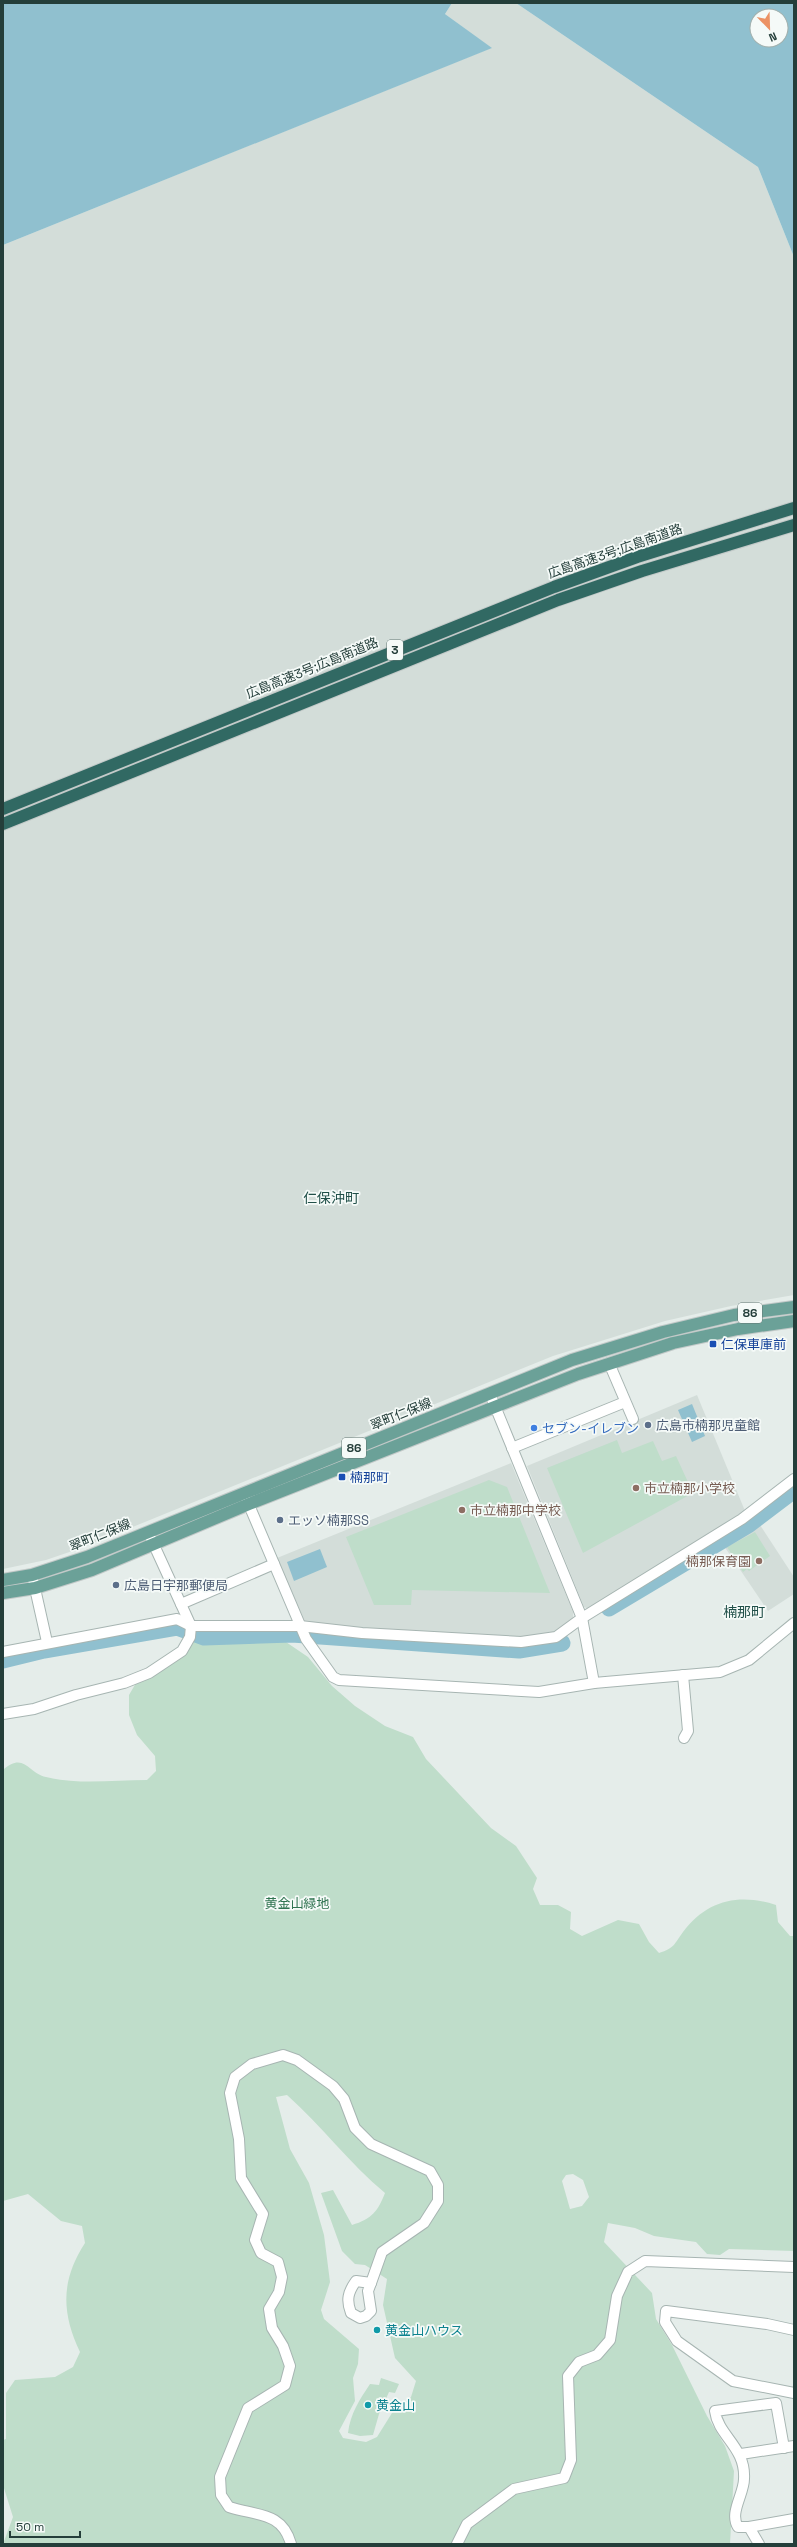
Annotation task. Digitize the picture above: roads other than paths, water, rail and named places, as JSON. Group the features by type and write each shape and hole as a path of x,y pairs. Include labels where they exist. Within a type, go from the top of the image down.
{"highway":[{"name":"広島高速3号;広島南道路","path":"3,809 554,587 637,557 794,508"},
{"name":"3","path":"3,824 558,600 671,562 794,525"}],"main road":[{"name":"翠町仁保線","path":"3,1580 32,1575 87,1557 572,1360 663,1332 734,1315 794,1307"},
{"name":"翠町仁保線","path":"3,1593 35,1588 92,1570 249,1504 495,1406 609,1363 673,1343 738,1329 794,1321"}],"street":[{"path":"609,1363 633,1418"},
{"path":"490,1394 582,1618 594,1683"},
{"path":"512,1448 625,1402"},
{"path":"3,1652 47,1642 177,1619 191,1630 362,1633 521,1642 556,1637 582,1618 742,1519 794,1479"},
{"path":"243,1493 249,1504 302,1632 333,1677 339,1680 539,1692 594,1683 720,1672 749,1660 794,1622"},
{"path":"3,1714 34,1709 76,1695 124,1683 149,1673 182,1651 191,1630 181,1604 148,1532"},
{"path":"181,1604 274,1564"},
{"path":"32,1575 47,1642"},
{"path":"684,1675 688,1731 684,1738"},
{"path":"291,2544 287,2531 274,2518 249,2514 229,2507 221,2495 220,2477 248,2408 285,2385 290,2366 283,2346 272,2328 269,2309 279,2292 282,2277 278,2262 261,2253 255,2240 263,2214 241,2178 239,2139 230,2093 235,2077 252,2064 283,2055 297,2060 334,2086 344,2099 356,2128 371,2144 430,2170 438,2185 438,2202 424,2223 382,2252 371,2283"},
{"path":"457,2544 467,2524 514,2489 564,2478 571,2460 568,2376 579,2362 597,2355 610,2340 617,2296 628,2272 645,2261 794,2267"},
{"path":"794,2330 767,2324 666,2311 665,2322 677,2341 733,2381 794,2393"},
{"path":"741,2454 789,2447 776,2403 715,2411 716,2419 741,2454 744,2479 735,2522 738,2527 749,2527 794,2518"},
{"path":"749,2527 759,2544"}],"water":[{"path":"3,3 452,3 445,14 492,48 3,245"},
{"path":"516,3 794,3 794,257 758,167"},
{"path":"692,1404 705,1436 692,1442 678,1410"},
{"path":"320,1549 327,1567 294,1581 287,1562"}],"waterway":[{"path":"609,1608 748,1525 794,1490"},
{"path":"3,1660 44,1650 177,1627 204,1637 292,1634 519,1650 562,1643"}],"place":[{"name":"仁保車庫前","path":"713,1344"},
{"name":"広島市楠那児童館","path":"648,1425"},
{"name":"セブン-イレブン","path":"534,1428"},
{"name":"楠那町","path":"342,1477"},
{"name":"市立楠那小学校","path":"636,1488"},
{"name":"市立楠那中学校","path":"462,1510"},
{"name":"エッソ楠那SS","path":"280,1520"},
{"name":"楠那保育園","path":"759,1561"},
{"name":"広島日宇那郵便局","path":"116,1585"},
{"name":"黄金山ハウス","path":"377,2330"},
{"name":"黄金山","path":"368,2405"}],"district":[{"name":"仁保沖町","path":"331,1198"},
{"name":"楠那町","path":"744,1612"}],"park label":[{"name":"黄金山緑地","path":"297,1903"}]}
